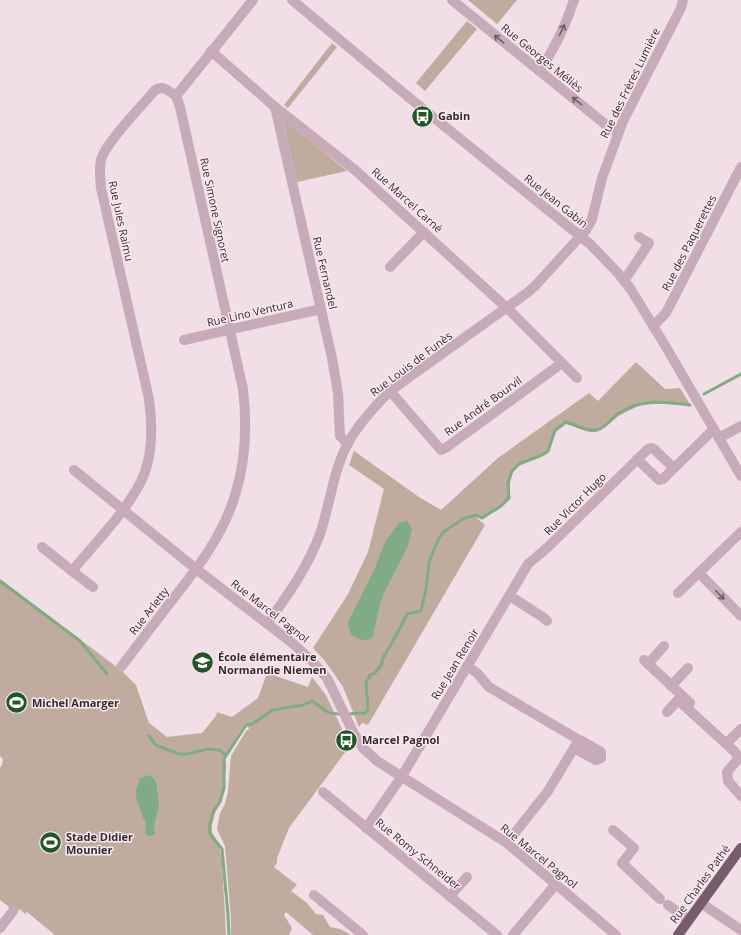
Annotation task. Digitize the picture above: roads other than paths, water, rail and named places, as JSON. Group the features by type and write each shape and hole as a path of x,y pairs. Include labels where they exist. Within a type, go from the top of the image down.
{"main road":[{"name":"Rue Charles Pathé","path":"678,935 741,848"}],"street":[{"path":"176,96 253,0"},
{"name":"Rue Jean Gabin","path":"292,0 577,240 592,246 624,281 653,326 741,476"},
{"name":"Rue Georges Méliès","path":"452,0 618,133"},
{"path":"539,71 548,59 570,13 574,0"},
{"name":"Rue des Frères Lumière","path":"577,240 586,230 592,218 602,178 623,121 683,0"},
{"name":"Rue Marcel Carné","path":"211,51 276,107 355,170 507,308 577,378"},
{"name":"Rue Jules Raimu","path":"72,570 122,511 135,492 144,472 150,450 152,425 149,399 99,175 101,159 108,146 155,90 162,88 176,96"},
{"name":"Rue Simone Signoret","path":"176,96 243,389 245,406 243,465 236,494 222,527 208,553 196,569"},
{"name":"Rue Fernandel","path":"276,107 338,393 340,436 348,444"},
{"name":"Rue des Paquerettes","path":"653,326 666,313 741,167"},
{"path":"390,267 424,232"},
{"path":"624,281 649,243 639,237"},
{"name":"Rue Louis de Funès","path":"267,624 295,583 312,552 320,533 340,462 348,444 373,408 390,391 507,308 535,286 577,240"},
{"name":"Rue Lino Ventura","path":"184,340 321,309"},
{"name":"Rue André Bourvil","path":"390,391 441,450 562,363"},
{"path":"637,459 659,480 663,479 674,468 716,434 741,426"},
{"name":"Rue Victor Hugo","path":"528,564 547,548 648,448 651,448 674,468"},
{"name":"Rue Marcel Pagnol","path":"74,470 122,511 311,660 327,678 363,748 377,761 507,843 616,935"},
{"path":"678,593 741,532"},
{"path":"42,547 93,587"},
{"name":"Rue Jean Renoir","path":"366,828 402,776 528,564"},
{"name":"Rue Arletty","path":"121,667 196,569"},
{"path":"699,573 741,616"},
{"path":"510,596 547,621"},
{"path":"664,646 646,662 741,750"},
{"path":"467,666 477,673 489,687 576,744 548,791 507,843"},
{"path":"671,686 688,668"},
{"path":"668,712 678,700 734,751 739,758 727,772 728,781 741,796"},
{"path":"730,740 741,729"},
{"name":"Rue Romy Schneider","path":"323,792 497,935"},
{"path":"613,830 634,848 622,863 660,899"},
{"path":"450,896 467,876"},
{"path":"514,935 556,884"},
{"path":"314,895 363,935"},
{"path":"701,903 741,930"},
{"path":"668,905 689,920"},
{"path":"0,928 14,911"}],"waterway":[{"path":"704,394 741,374"},
{"path":"229,935 222,849 210,834 209,828 213,812 220,802 224,788 224,759 244,728 273,710 303,705 312,701 331,713 365,713 368,709 366,683 370,675 375,673 381,665 383,658 407,614 421,611 426,589 429,562 437,542 443,532 463,519 476,515 482,518 501,506 509,498 508,482 512,471 519,464 548,451 555,430 566,422 584,429 595,430 602,428 618,414 635,405 653,402 690,405"},
{"path":"0,581 80,641 107,674"},
{"path":"149,736 158,746 179,754 187,754 208,749 219,750 226,755"}],"place":[{"name":"Gabin","path":"423,116"},
{"name":"École élémentaire Normandie Niemen","path":"203,663"},
{"name":"Michel Amarger","path":"16,703"},
{"name":"Marcel Pagnol","path":"347,740"},
{"name":"Stade Didier Mounier","path":"51,843"}]}
